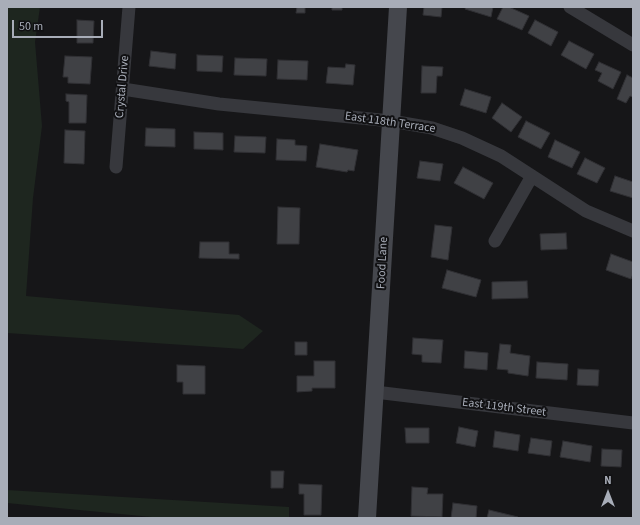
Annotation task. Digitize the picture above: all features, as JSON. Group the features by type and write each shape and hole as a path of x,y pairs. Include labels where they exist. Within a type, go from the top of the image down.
{"street":[{"name":"Crystal Drive","path":"116,167 129,7"},
{"name":"Food Lane","path":"367,518 398,7"},
{"path":"570,7 633,45"},
{"name":"East 118th Terrace","path":"123,90 219,104 391,121 432,128 462,138 501,156 586,211 633,231"},
{"path":"495,241 532,176"},
{"name":"East 119th Street","path":"375,392 633,423"}],"shaded area":[{"path":"7,7 40,7 35,42 42,126 33,198 26,296 239,315 263,331 243,349 7,333"},
{"path":"7,490 289,507 289,518 162,518 7,503"}],"building":[{"path":"297,7 305,7 305,13 296,13"},
{"path":"332,7 342,7 342,10 332,10"},
{"path":"424,7 442,7 441,17 423,15"},
{"path":"466,7 493,7 491,17 465,9"},
{"path":"503,7 509,7 529,16 522,30 497,19"},
{"path":"77,20 94,21 93,43 77,43"},
{"path":"535,20 558,32 551,46 528,33"},
{"path":"569,41 594,54 586,69 561,55"},
{"path":"151,51 176,54 175,69 149,66"},
{"path":"197,55 223,56 222,72 197,71"},
{"path":"65,56 92,57 90,84 68,83 68,77 63,77"},
{"path":"235,58 267,59 266,76 234,75"},
{"path":"278,60 308,61 307,80 277,79"},
{"path":"599,62 621,72 613,89 598,81 602,73 595,70"},
{"path":"346,64 355,65 353,85 326,83 328,67 345,68"},
{"path":"422,66 443,67 442,76 437,76 436,93 421,93"},
{"path":"627,75 633,78 633,97 630,96 626,103 617,99"},
{"path":"465,89 491,97 486,113 460,105"},
{"path":"66,94 87,95 86,123 69,123 69,102 66,101"},
{"path":"502,103 522,117 511,132 492,118"},
{"path":"526,121 550,133 541,149 518,137"},
{"path":"146,128 175,129 175,147 145,146"},
{"path":"65,130 85,131 84,164 64,163"},
{"path":"194,132 223,133 223,150 194,149"},
{"path":"235,136 266,137 265,153 234,152"},
{"path":"277,139 295,140 295,145 307,146 306,161 276,160"},
{"path":"555,140 580,152 572,168 548,157"},
{"path":"320,144 358,150 354,171 348,170 347,172 316,167"},
{"path":"585,158 605,168 597,183 577,174"},
{"path":"420,161 443,164 440,181 417,178"},
{"path":"463,167 493,183 484,199 454,183"},
{"path":"615,176 633,182 633,198 610,191"},
{"path":"278,207 300,208 299,244 277,244"},
{"path":"435,225 452,227 448,260 431,257"},
{"path":"566,233 567,249 541,250 540,234"},
{"path":"200,242 229,242 229,254 239,254 239,259 199,258"},
{"path":"611,254 633,262 633,274 631,279 606,270"},
{"path":"447,270 481,280 476,297 442,288"},
{"path":"527,281 528,298 492,299 492,282"},
{"path":"413,338 443,340 441,363 422,362 422,355 412,354"},
{"path":"295,342 307,342 307,355 295,355"},
{"path":"500,344 511,345 510,353 530,356 528,376 508,373 508,370 497,369"},
{"path":"465,351 488,353 487,370 464,368"},
{"path":"314,361 335,361 335,388 312,388 312,391 297,392 297,376 314,376"},
{"path":"537,362 568,364 567,380 536,378"},
{"path":"177,365 205,366 205,394 183,394 183,382 177,382"},
{"path":"578,369 599,370 598,386 577,385"},
{"path":"459,427 478,431 475,447 456,443"},
{"path":"405,428 429,428 429,443 406,443"},
{"path":"495,431 520,435 518,451 493,447"},
{"path":"531,438 552,441 550,456 528,453"},
{"path":"563,441 592,446 590,462 560,457"},
{"path":"602,449 622,450 621,467 601,466"},
{"path":"271,471 284,471 283,488 271,488"},
{"path":"299,484 322,485 321,515 304,515 304,494 299,494"},
{"path":"412,487 428,488 427,494 443,494 442,517 411,516"},
{"path":"453,503 477,506 476,518 451,518"},
{"path":"489,510 518,517 487,518"}]}
